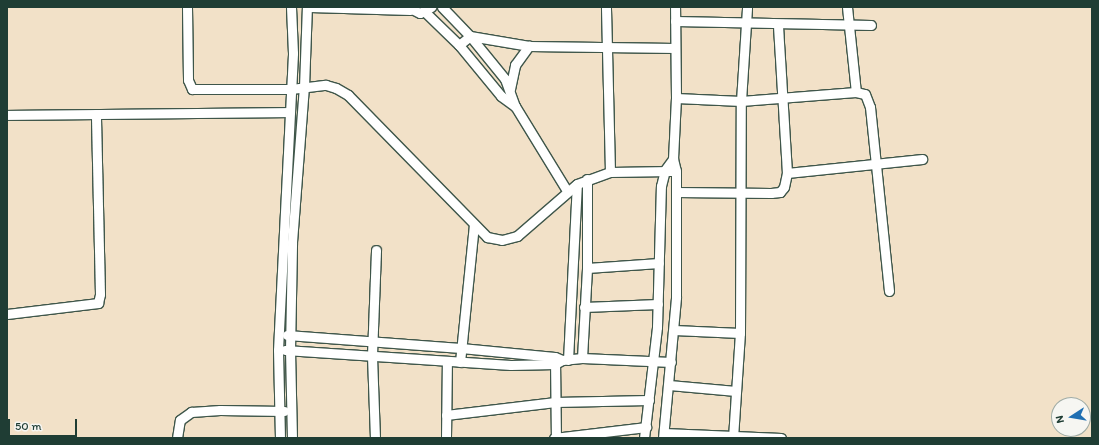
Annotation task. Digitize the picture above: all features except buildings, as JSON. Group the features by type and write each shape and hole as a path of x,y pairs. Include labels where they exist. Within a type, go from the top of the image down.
{"street":[{"path":"187,7 188,80 192,88 291,89 326,85 348,95 486,237 502,240 517,236 567,191 576,184 587,179 610,172 676,171"},
{"path":"280,438 278,350 291,89 291,7 306,7 304,87 292,242 292,335 290,350 292,438"},
{"path":"310,7 428,9 501,96 515,106"},
{"path":"442,7 470,36 510,89 515,106 567,191"},
{"path":"606,7 610,172"},
{"path":"675,7 676,98 673,159 676,171 676,192 674,330 664,436 781,438"},
{"path":"733,438 740,333 741,101 748,7"},
{"path":"847,7 847,25 856,92"},
{"path":"675,21 871,25"},
{"path":"676,192 780,192 786,183 787,173 781,100 778,24"},
{"path":"459,45 470,36 529,46 675,48"},
{"path":"501,96 510,89 515,65 529,46"},
{"path":"676,98 741,101 781,100 856,92 864,94 868,101 876,163 889,291"},
{"path":"7,114 290,112"},
{"path":"7,314 98,303 100,294 96,114"},
{"path":"644,438 654,362 658,304 661,186 665,170 673,159"},
{"path":"787,173 922,159"},
{"path":"582,358 587,268 587,179"},
{"path":"576,184 555,402 555,438 646,427"},
{"path":"460,362 474,225"},
{"path":"375,438 372,341 376,250"},
{"path":"587,268 659,263"},
{"path":"584,307 658,304"},
{"path":"674,330 740,333"},
{"path":"279,335 461,348 560,360"},
{"path":"278,350 511,365 582,358 671,362"},
{"path":"446,438 448,361"},
{"path":"669,385 736,391"},
{"path":"446,415 555,402 649,400"},
{"path":"177,438 180,420 191,412 220,410 292,410"}]}
